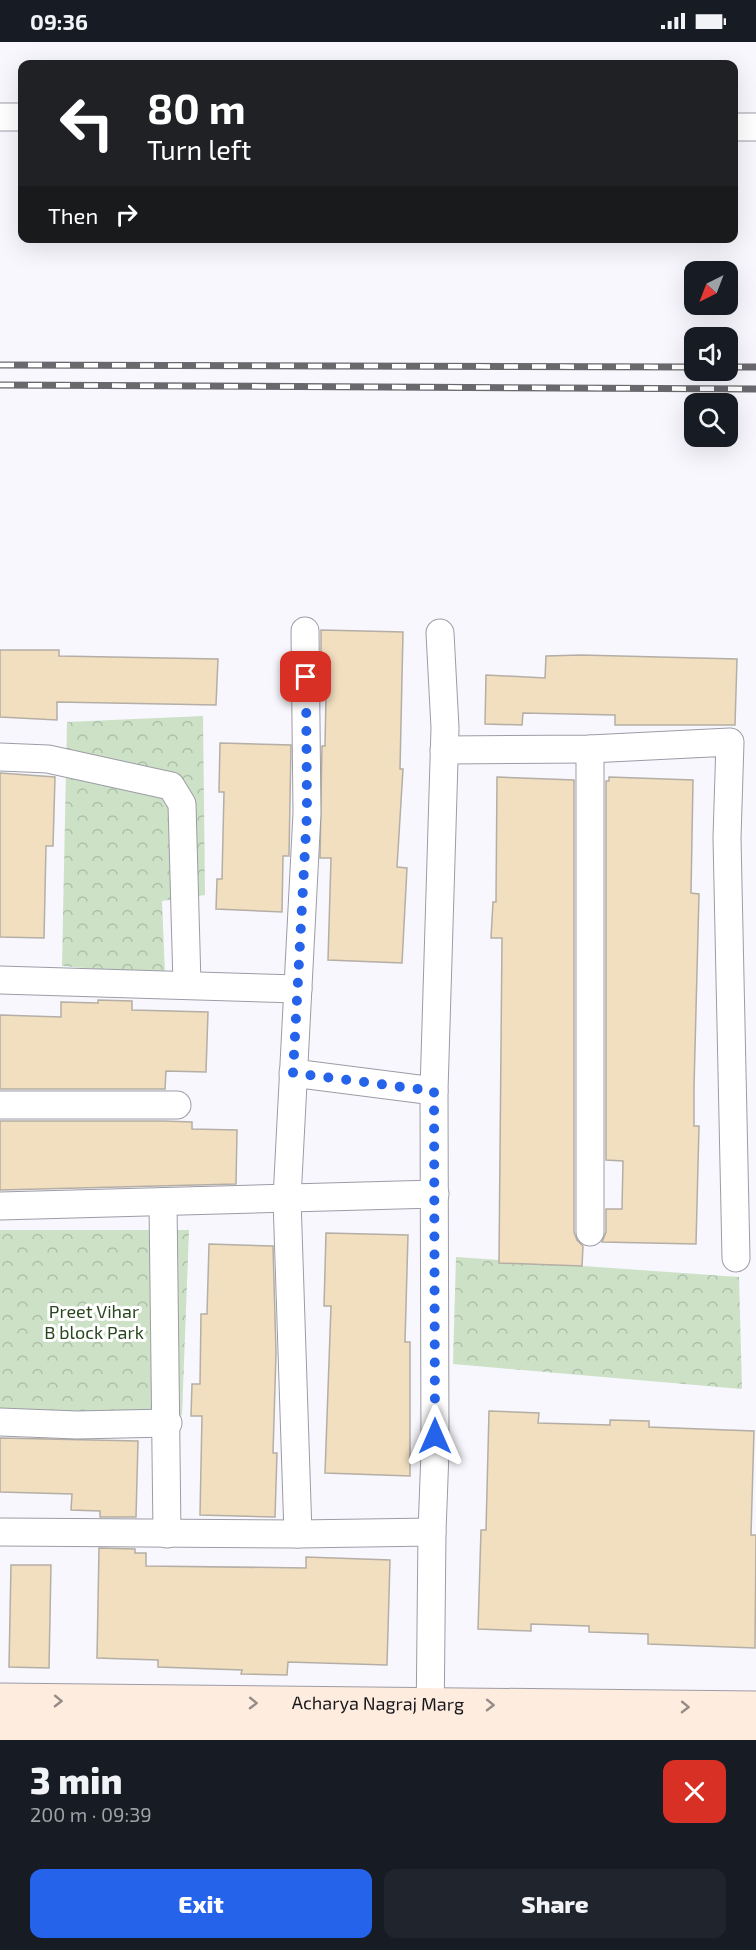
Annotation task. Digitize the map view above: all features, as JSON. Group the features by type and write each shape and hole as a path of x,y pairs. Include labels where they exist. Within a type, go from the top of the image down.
{"street":[{"path":"0,117 18,117"},
{"path":"738,127 756,127"},
{"path":"298,1534 287,1199 307,813 305,631"},
{"path":"430,1720 435,1452 434,1091 444,750 440,633"},
{"path":"444,750 590,749 730,742 727,838 736,1258"},
{"path":"590,749 590,1232"},
{"path":"0,757 48,759 171,786 182,804 187,984"},
{"path":"0,980 298,989"},
{"path":"293,1073 434,1091"},
{"path":"0,1105 177,1105"},
{"path":"0,1206 435,1194"},
{"path":"163,1202 168,1423 167,1534"},
{"path":"0,1422 77,1425 168,1423"},
{"path":"0,1532 298,1534 432,1532"},
{"name":"Acharya Nagraj Marg","path":"0,1700 756,1738"},
{"name":"Acharya Nagraj Marg","path":"0,1731 430,1720 756,1708"}],"green space":[{"path":"203,716 205,895 162,901 165,975 62,966 67,722"},
{"name":"Preet Vihar B block Park","path":"0,1230 189,1230 182,1415 0,1410"},
{"path":"456,1257 739,1277 742,1389 453,1364"}],"building":[{"path":"321,630 403,632 400,769 403,769 397,867 407,868 402,963 328,960 331,858 320,858 322,746 325,746 326,695 321,694"},
{"path":"0,650 59,650 59,656 218,659 216,705 57,702 57,720 0,717"},
{"path":"546,656 737,659 735,725 615,725 615,715 523,713 522,725 485,724 486,675 545,678"},
{"path":"220,743 291,745 289,856 283,856 282,912 216,909 217,879 222,879 224,792 219,792"},
{"path":"0,773 55,777 53,846 46,846 44,938 0,937"},
{"path":"497,777 574,780 574,1232 577,1240 583,1246 582,1266 499,1263 502,938 491,938 493,902 496,902"},
{"path":"609,777 693,780 691,893 699,894 694,1087 694,1126 699,1126 696,1244 602,1242 606,1232 606,1209 622,1209 623,1161 606,1160 606,781 609,781"},
{"path":"98,1000 132,1001 132,1010 208,1012 206,1072 166,1071 165,1089 0,1089 0,1015 61,1017 61,1002 98,1003"},
{"path":"0,1121 192,1122 192,1129 237,1130 236,1184 0,1190"},
{"path":"326,1233 408,1235 405,1342 410,1342 410,1476 325,1473 331,1306 324,1306"},
{"path":"209,1244 273,1246 276,1353 273,1453 277,1453 275,1517 200,1515 202,1416 191,1416 192,1384 200,1384 201,1314 207,1314"},
{"path":"489,1411 539,1413 538,1423 610,1425 610,1420 649,1421 649,1427 754,1431 751,1535 756,1535 755,1648 648,1644 648,1634 589,1632 589,1626 531,1624 531,1631 478,1629 481,1530 486,1530"},
{"path":"0,1438 138,1441 136,1517 100,1517 100,1511 71,1510 72,1494 0,1492"},
{"path":"99,1548 135,1549 135,1553 146,1553 146,1566 306,1568 306,1557 390,1560 387,1665 288,1662 287,1675 241,1674 242,1670 158,1667 158,1660 97,1658"},
{"path":"11,1565 51,1565 49,1668 9,1667"}],"railway":[{"path":"0,365 684,367"},
{"path":"738,367 756,367"},
{"path":"0,385 756,389"}],"route":[{"path":"306,677 307,813 293,1073 434,1091 435,1436"}]}
